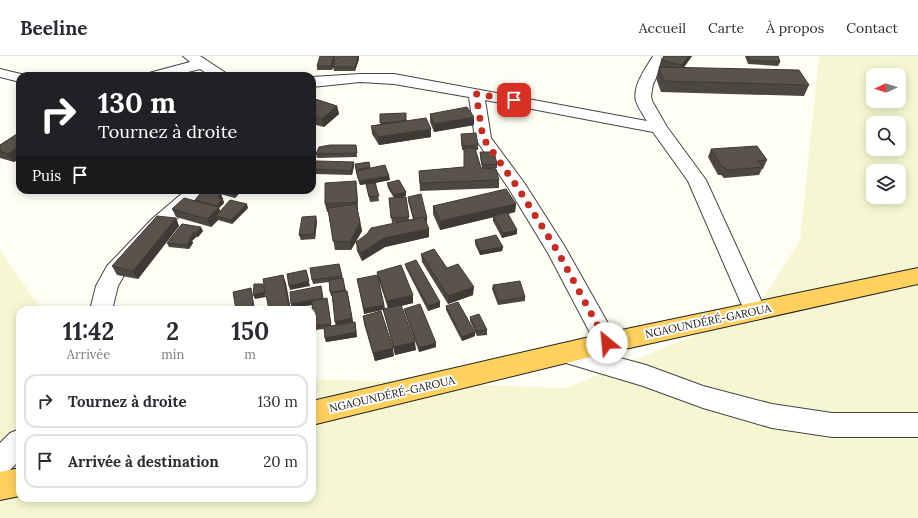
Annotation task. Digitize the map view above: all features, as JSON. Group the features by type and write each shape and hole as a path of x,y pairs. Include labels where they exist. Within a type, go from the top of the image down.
{"highway":[{"name":"NGAOUNDÉRÉ-GAROUA","path":"316,412 607,343 918,276"},
{"path":"0,486 16,483"}],"street":[{"path":"660,56 644,89 643,96 659,128 697,180 755,311"},
{"path":"164,72 195,60 214,72"},
{"path":"0,73 16,77"},
{"path":"316,82 360,78 394,79 659,128"},
{"path":"476,94 483,138 518,188 558,252 607,343"},
{"path":"102,306 107,286 115,272 159,224 193,194"},
{"path":"565,353 646,376 703,397 772,416 832,425 918,425"},
{"path":"0,461 16,446"}],"green space":[{"path":"819,56 918,56 918,518 0,518 0,250 39,306 16,306 16,502 316,502 316,379 566,388 755,311 800,240"}],"building":[{"path":"320,56 334,56 331,66 317,66"},
{"path":"337,56 358,56 355,67 333,67"},
{"path":"664,56 689,56 682,65 661,60"},
{"path":"748,56 778,56 780,62 750,60"},
{"path":"659,67 799,70 809,85 664,81"},
{"path":"316,99 337,106 322,119 316,117"},
{"path":"467,107 474,117 434,124 430,114"},
{"path":"406,113 406,120 380,123 380,114"},
{"path":"426,118 431,129 378,137 371,126"},
{"path":"476,133 478,145 462,146 461,134"},
{"path":"16,135 16,149 8,154 0,151 0,145"},
{"path":"330,145 356,145 357,153 316,154 319,147"},
{"path":"757,146 767,160 758,161 763,167 727,170 725,167 722,167 711,149"},
{"path":"464,148 475,148 481,168 496,169 499,180 420,183 419,171 464,167"},
{"path":"480,152 494,152 497,164 482,165"},
{"path":"316,161 354,162 351,171 316,169"},
{"path":"369,162 370,167 356,170 355,164"},
{"path":"385,165 389,176 359,181 356,171"},
{"path":"399,180 406,192 394,195 387,183"},
{"path":"356,181 357,202 325,204 325,183"},
{"path":"375,183 379,196 369,197 366,184"},
{"path":"506,189 516,204 440,221 433,206"},
{"path":"200,194 221,194 218,198 223,199 216,206 195,200"},
{"path":"421,194 427,218 425,219 424,217 414,219 408,197"},
{"path":"406,197 409,217 391,218 389,198"},
{"path":"184,198 219,207 207,219 172,209"},
{"path":"230,200 247,204 231,220 216,216"},
{"path":"356,204 360,222 350,242 333,241 328,208"},
{"path":"507,212 517,230 503,233 493,216"},
{"path":"157,216 176,218 133,271 112,266"},
{"path":"316,216 314,234 299,235 302,217"},
{"path":"424,217 429,229 384,238 361,253 356,242 367,234 371,228"},
{"path":"182,224 201,227 196,233 194,232 187,245 167,243"},
{"path":"496,235 503,247 480,251 475,240"},
{"path":"434,249 447,268 458,264 474,287 448,296 421,254"},
{"path":"416,260 440,302 428,306 405,264"},
{"path":"339,264 342,276 312,280 310,268"},
{"path":"401,265 413,295 387,301 377,272"},
{"path":"306,270 309,281 289,286 287,274"},
{"path":"283,275 289,306 268,306 263,279"},
{"path":"377,275 384,305 364,309 357,279"},
{"path":"343,278 345,290 330,292 329,280"},
{"path":"520,281 525,297 498,301 493,285"},
{"path":"254,284 263,284 265,292 253,295"},
{"path":"321,286 323,298 291,304 290,292"},
{"path":"251,288 253,306 235,306 233,292"},
{"path":"347,291 352,318 335,322 332,293"},
{"path":"327,298 331,324 316,326 316,306 312,306 312,301"},
{"path":"458,302 475,332 462,337 446,306"},
{"path":"420,304 436,343 419,348 404,309"},
{"path":"401,305 415,342 394,347 383,309"},
{"path":"381,311 393,348 373,353 363,316"},
{"path":"479,314 487,330 477,331 470,317"},
{"path":"355,322 356,332 325,338 324,327"}],"route":[{"path":"514,100 476,94 483,138 518,188 558,252 607,343"}]}
